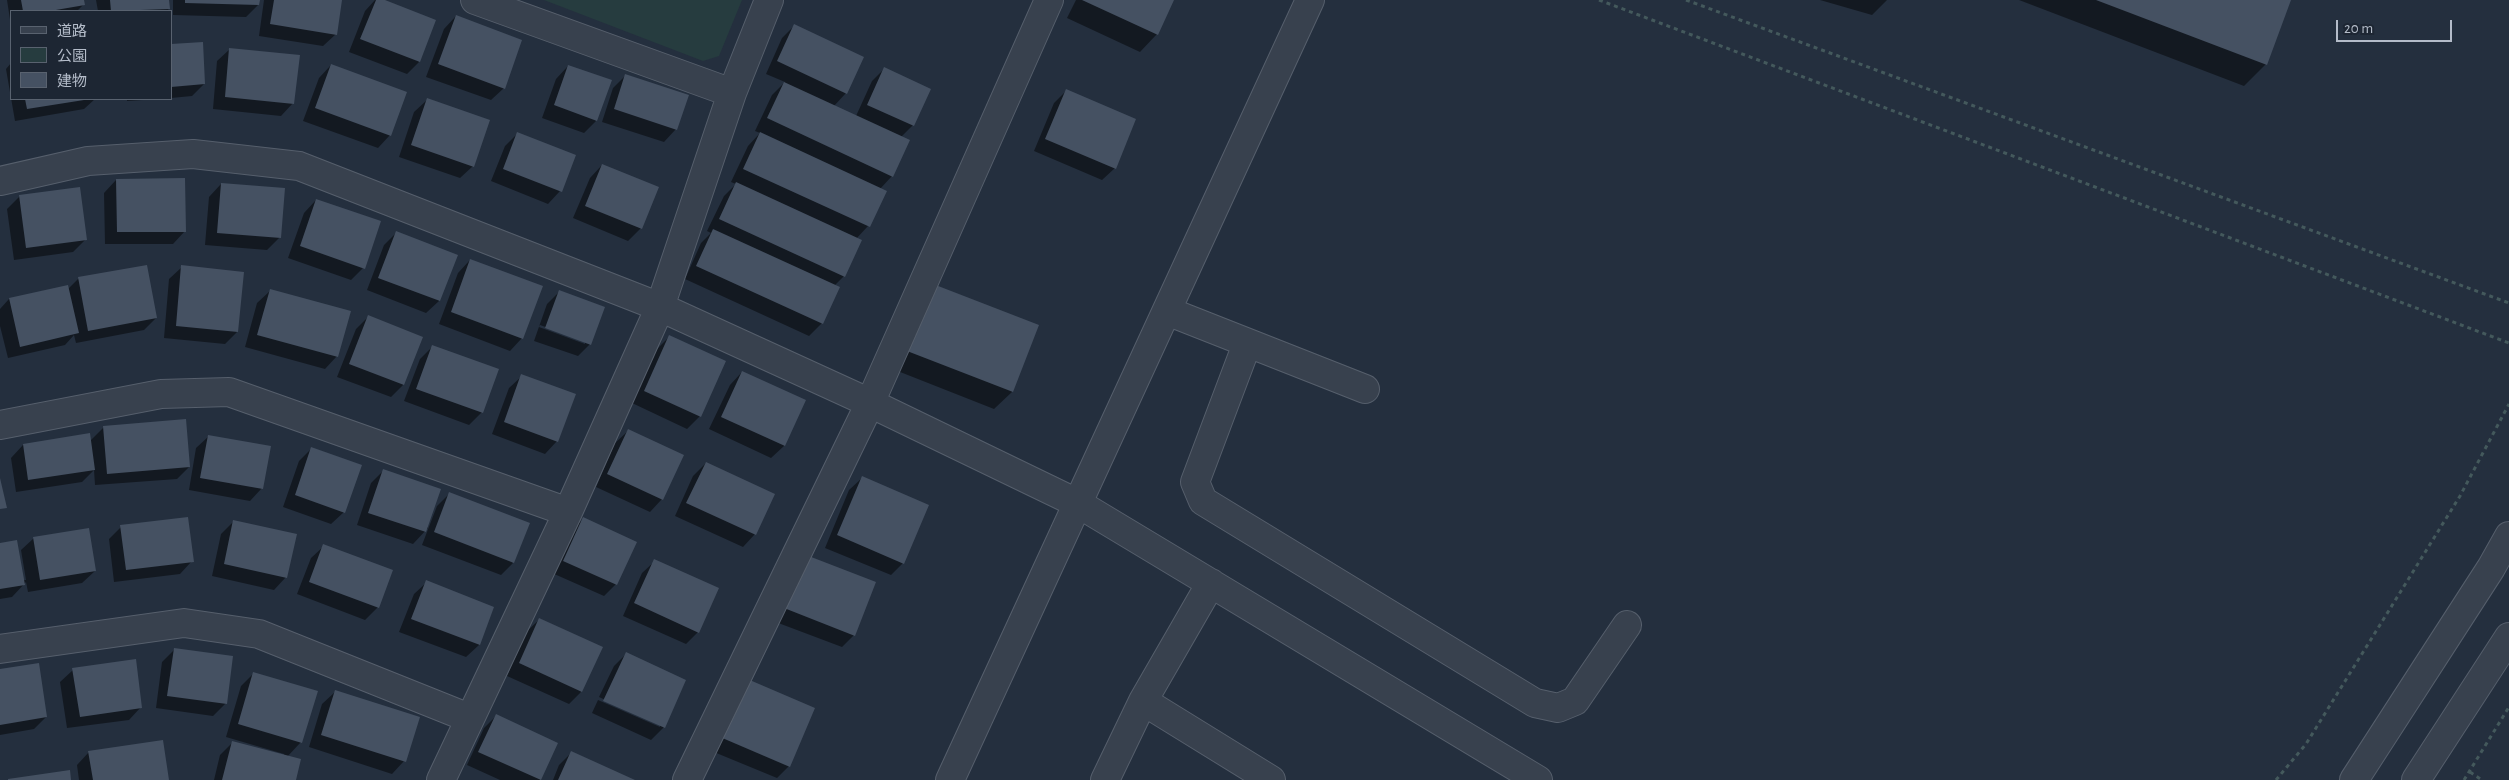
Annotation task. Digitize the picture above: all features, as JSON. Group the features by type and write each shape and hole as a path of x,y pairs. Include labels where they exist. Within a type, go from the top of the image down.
{"street":[{"path":"475,0 732,93"},
{"path":"441,780 568,512 660,307 732,93 768,0"},
{"path":"687,780 870,403 1049,0"},
{"path":"950,780 1310,0"},
{"path":"0,181 88,161 192,154 298,166 660,307 870,403 1079,504 1538,780"},
{"path":"1166,311 1365,389"},
{"path":"1247,344 1195,482 1204,500 1534,702 1558,708 1575,701 1626,625"},
{"path":"0,425 160,394 228,392 568,512"},
{"path":"2354,780 2491,568 2509,536"},
{"path":"1105,780 1143,701 1211,583"},
{"path":"0,649 184,623 259,634 470,718"},
{"path":"2416,780 2509,637"},
{"path":"1143,701 1271,780"}],"path":[{"path":"1599,0 2508,343"},
{"path":"1686,0 2509,303"},
{"path":"2276,780 2306,744 2460,496 2509,404"},
{"path":"2464,780 2509,707"},
{"path":"2470,772 2482,780"}],"green space":[{"path":"544,0 742,0 719,56 703,61"}],"building":[{"path":"21,0 84,0 85,5 56,10 23,10"},
{"path":"110,0 169,0 170,9 140,10 111,10"},
{"path":"185,0 260,0 259,5 185,3"},
{"path":"274,0 342,0 337,35 270,24"},
{"path":"376,0 385,0 436,20 420,62 360,39"},
{"path":"1082,0 1174,0 1158,35"},
{"path":"2096,0 2291,0 2267,65"},
{"path":"456,15 522,40 505,89 438,64"},
{"path":"794,24 864,57 847,94 777,61"},
{"path":"203,42 205,84 172,87 172,44"},
{"path":"229,48 300,55 294,104 225,97"},
{"path":"331,64 407,92 391,136 315,108"},
{"path":"568,65 612,80 597,121 554,105"},
{"path":"884,67 931,89 914,126 867,105"},
{"path":"625,74 689,95 677,130 614,109"},
{"path":"784,82 910,140 893,177 767,118"},
{"path":"1066,89 1136,119 1116,169 1045,139"},
{"path":"427,98 490,120 474,167 411,145"},
{"path":"25,100 84,100 27,109"},
{"path":"517,132 576,155 562,192 503,169"},
{"path":"760,132 887,191 870,227 743,169"},
{"path":"602,164 659,187 642,229 585,206"},
{"path":"185,178 186,232 117,232 116,179"},
{"path":"736,182 862,240 845,277 719,219"},
{"path":"221,183 285,188 281,238 217,233"},
{"path":"80,187 87,240 26,248 19,195"},
{"path":"316,199 381,221 365,269 300,246"},
{"path":"713,229 840,287 823,324 696,266"},
{"path":"396,231 458,255 440,301 378,278"},
{"path":"470,259 543,286 523,339 451,312"},
{"path":"147,265 157,318 88,331 78,277"},
{"path":"181,265 244,272 238,332 176,326"},
{"path":"933,284 1039,325 1013,392 907,351"},
{"path":"68,285 79,333 20,347 9,298"},
{"path":"270,289 351,311 338,357 257,335"},
{"path":"559,290 605,307 591,345 545,328"},
{"path":"368,315 423,337 404,385 349,364"},
{"path":"669,335 726,361 701,417 644,391"},
{"path":"432,345 499,369 483,413 416,389"},
{"path":"742,371 806,400 785,446 721,417"},
{"path":"521,374 576,394 558,442 504,422"},
{"path":"186,419 190,467 107,474 103,426"},
{"path":"628,429 684,455 663,500 607,474"},
{"path":"90,433 95,470 28,480 23,444"},
{"path":"208,435 271,446 263,489 200,478"},
{"path":"311,447 362,465 345,513 295,495"},
{"path":"706,462 775,494 756,535 686,503"},
{"path":"383,469 441,489 426,532 368,513"},
{"path":"862,476 929,505 904,564 837,535"},
{"path":"0,478 7,508 0,509"},
{"path":"449,492 530,523 514,563 434,532"},
{"path":"188,517 194,562 126,570 120,525"},
{"path":"583,517 637,542 617,585 563,561"},
{"path":"233,520 297,534 287,578 224,564"},
{"path":"89,528 96,571 40,580 33,537"},
{"path":"17,540 25,585 0,589 0,543"},
{"path":"323,544 393,570 379,608 309,582"},
{"path":"806,555 876,582 855,636 784,608"},
{"path":"654,559 719,588 699,633 634,603"},
{"path":"426,580 494,607 480,645 411,619"},
{"path":"539,618 603,647 582,692 519,663"},
{"path":"174,648 233,656 227,704 167,696"},
{"path":"626,652 686,680 665,728 603,701"},
{"path":"136,659 142,708 80,717 72,668"},
{"path":"39,663 47,717 0,725 0,669"},
{"path":"253,672 318,691 302,743 238,724"},
{"path":"745,678 815,708 790,767 720,737"},
{"path":"335,690 420,717 406,762 321,735"},
{"path":"496,714 558,743 541,780 478,752"},
{"path":"163,740 169,780 93,780 88,751"},
{"path":"232,741 301,759 296,780 222,780"},
{"path":"571,751 635,780 558,780"},
{"path":"70,770 71,780 8,780 8,779"}]}
